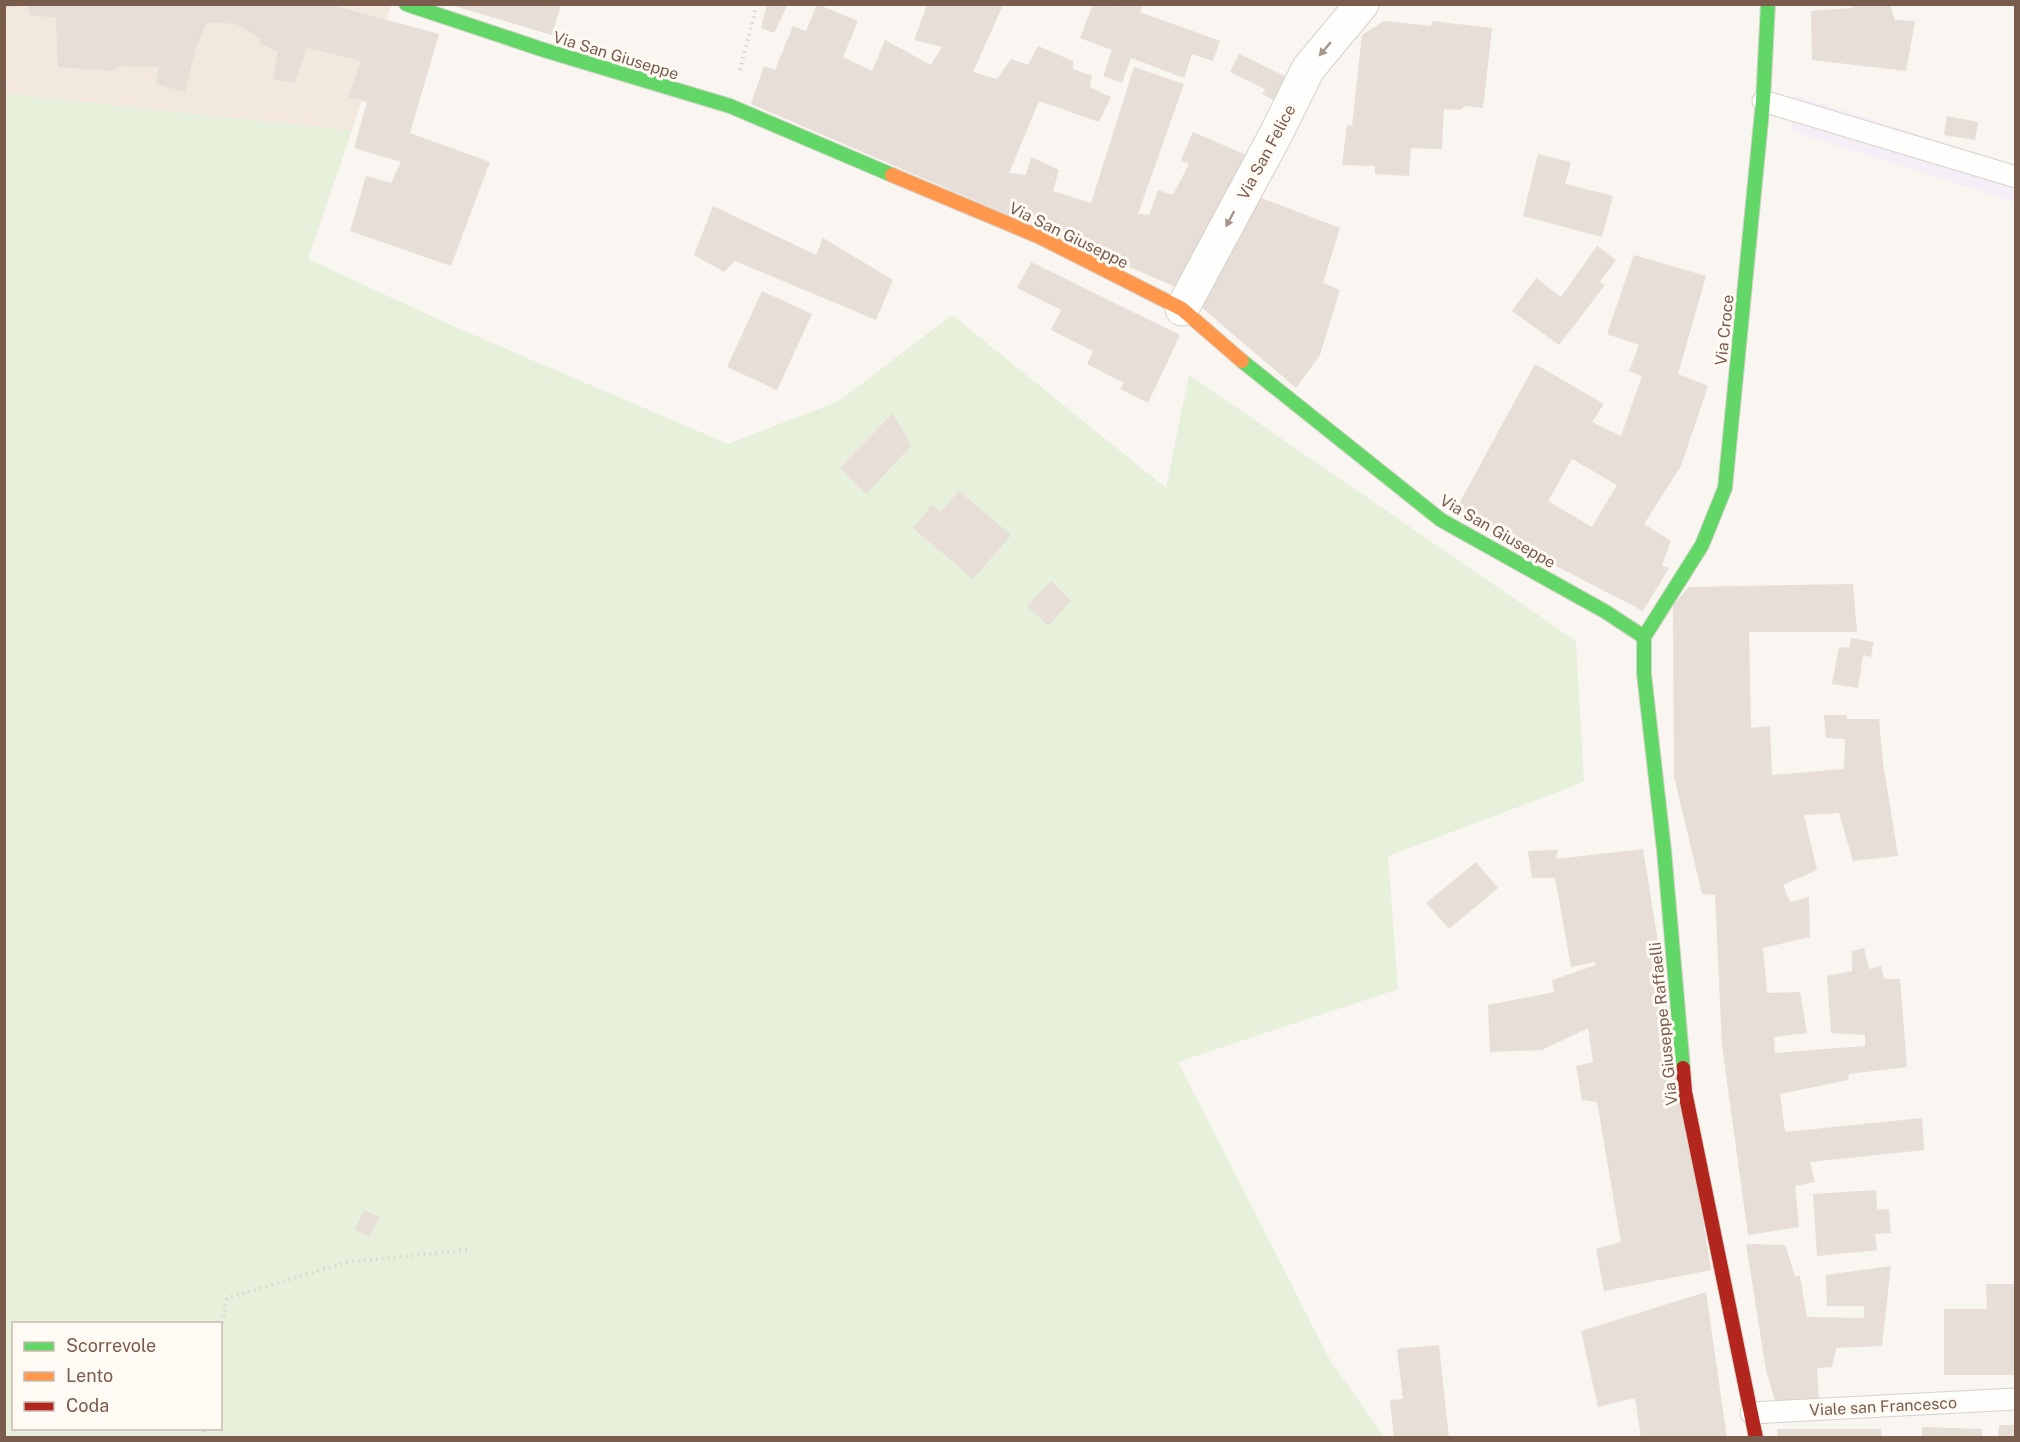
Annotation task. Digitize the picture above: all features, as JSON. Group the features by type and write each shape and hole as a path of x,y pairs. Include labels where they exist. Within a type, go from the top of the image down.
{"street":[{"name":"Via San Giuseppe","path":"406,4 544,50 730,106 1040,237 1182,309 1263,379 1441,520 1606,612 1644,637"},
{"name":"Via San Felice","path":"1182,309 1276,134 1308,69 1362,4"},
{"name":"Via Croce","path":"1644,637 1702,545 1725,488 1763,100 1767,4"},
{"name":"Via Giuseppe Raffaelli","path":"1644,637 1644,674 1664,850 1685,1092 1756,1437"}],"lane":[{"path":"1763,100 2016,177"},
{"name":"Viale san Francesco","path":"1751,1413 1935,1402 2016,1400"}],"path":[{"path":"730,106 757,4"},
{"path":"222,1324 227,1298 347,1262 467,1250"}],"shaded area":[{"path":"4,5 391,5 352,131 11,94 5,96"},
{"path":"1794,95 2015,165 2015,202 1792,131"}],"green space":[{"path":"11,94 352,131 308,259 455,327 728,444 839,401 952,315 1166,488 1189,375 1576,641 1584,782 1388,856 1398,989 1178,1062 1330,1360 1384,1437 5,1437 4,96"}],"building":[{"path":"4,4 21,4 21,6 4,8"},
{"path":"447,4 559,4 561,5 552,35"},
{"path":"767,4 788,4 774,33 761,28"},
{"path":"817,4 858,21 843,57 872,71 885,40 931,65 942,47 914,40 927,5 1003,5 973,72 997,79 1011,59 1028,65 1038,46 1073,61 1073,69 1092,76 1090,87 1111,97 1099,122 1039,101 1009,173 1026,175 1031,157 1059,170 1053,191 1091,203 1134,67 1184,84 1138,214 1149,215 1158,190 1173,195 1189,164 1181,160 1193,132 1249,156 1176,287 751,104 764,66 775,70 793,26 806,31"},
{"path":"1093,4 1109,4 1115,7 1115,4 1143,4 1140,12 1220,41 1213,61 1192,54 1184,78 1131,58 1122,83 1103,76 1112,50 1080,38"},
{"path":"1855,4 1890,4 1895,20 1915,21 1906,71 1812,60 1811,11 1851,8"},
{"path":"28,5 331,5 439,34 410,133 490,162 451,266 350,231 366,176 391,183 401,162 354,148 367,102 348,97 361,61 307,48 295,83 273,79 278,52 258,43 261,39 236,24 207,22 195,50 185,92 156,84 159,67 120,66 113,71 58,67 56,18 30,15"},
{"path":"1384,21 1431,26 1432,21 1492,28 1483,108 1465,106 1461,110 1444,109 1442,149 1411,148 1409,176 1375,174 1375,166 1342,165 1347,125 1352,126 1362,35"},
{"path":"1239,54 1287,77 1275,101 1262,94 1265,89 1230,72"},
{"path":"1947,116 1978,122 1975,140 1944,135"},
{"path":"1538,154 1571,162 1565,184 1613,196 1602,237 1523,216"},
{"path":"1248,193 1340,228 1323,283 1340,290 1320,355 1296,388 1194,301"},
{"path":"713,206 816,255 823,238 893,280 876,320 735,261 724,272 694,255"},
{"path":"1597,246 1616,260 1600,282 1605,285 1559,345 1512,311 1536,278 1561,297"},
{"path":"1634,255 1706,276 1678,374 1708,386 1681,466 1644,524 1671,541 1662,565 1669,568 1643,611 1454,513 1535,364 1604,404 1592,422 1621,436 1642,376 1629,371 1639,345 1607,334","holes":["1572,459 1617,485 1592,527 1548,501"]},
{"path":"1031,262 1180,335 1148,403 1120,389 1124,383 1087,364 1093,351 1051,330 1061,310 1017,288"},
{"path":"762,291 812,314 777,390 727,367"},
{"path":"893,413 911,446 866,494 840,468"},
{"path":"959,491 1011,535 973,579 913,528 932,505 941,512"},
{"path":"1051,581 1071,601 1048,626 1027,606"},
{"path":"1853,584 1857,632 1749,632 1751,728 1770,726 1772,775 1844,769 1845,739 1826,738 1824,715 1847,715 1847,719 1879,719 1883,763 1898,856 1853,861 1839,813 1804,815 1817,870 1783,885 1790,902 1809,897 1810,937 1763,948 1767,993 1800,992 1807,1033 1774,1037 1775,1053 1865,1046 1865,1035 1831,1033 1827,976 1852,971 1852,951 1864,948 1869,969 1881,966 1884,979 1900,979 1907,1067 1849,1074 1848,1080 1780,1094 1785,1132 1922,1118 1924,1150 1810,1162 1815,1182 1795,1186 1799,1227 1748,1235 1722,1045 1715,895 1702,894 1674,776 1673,605 1689,587"},
{"path":"1851,638 1874,642 1871,657 1863,655 1858,688 1832,684 1839,647 1849,648"},
{"path":"1643,849 1711,1270 1604,1291 1596,1249 1621,1242 1597,1102 1582,1100 1576,1066 1593,1062 1588,1028 1542,1050 1490,1052 1488,1005 1554,992 1552,980 1596,965 1595,962 1571,967 1555,878 1532,878 1528,851 1558,850 1556,859"},
{"path":"1476,862 1498,888 1449,929 1426,903"},
{"path":"1876,1190 1877,1210 1889,1209 1891,1233 1875,1234 1877,1250 1817,1256 1813,1194"},
{"path":"364,1210 380,1217 369,1237 355,1230"},
{"path":"1746,1244 1785,1245 1795,1276 1800,1276 1807,1317 1864,1318 1864,1306 1827,1306 1826,1275 1891,1266 1882,1346 1836,1348 1832,1367 1817,1368 1819,1399 1775,1401 1766,1370"},
{"path":"1986,1284 2016,1284 2016,1375 1944,1375 1944,1309 1987,1309"},
{"path":"1706,1292 1727,1438 1641,1438 1635,1398 1598,1407 1581,1331"},
{"path":"1439,1345 1449,1438 1394,1438 1390,1400 1403,1399 1397,1349"},
{"path":"1999,1425 2016,1425 2016,1438 1998,1438"},
{"path":"1922,1427 1982,1429 1982,1438 1922,1438"},
{"path":"1777,1429 1881,1429 1882,1438 1778,1438"}],"traffic: fast":[{"path":"406,4 544,50 730,106 892,175"},
{"path":"1644,637 1702,545 1725,488 1763,101 1768,4"},
{"path":"1242,361 1441,520 1606,612 1644,637"},
{"path":"1644,637 1644,674 1664,850 1683,1068"}],"traffic: slow":[{"path":"892,175 1040,237 1182,309 1242,361"}],"traffic: jam":[{"path":"1683,1068 1685,1092 1756,1438"}]}
